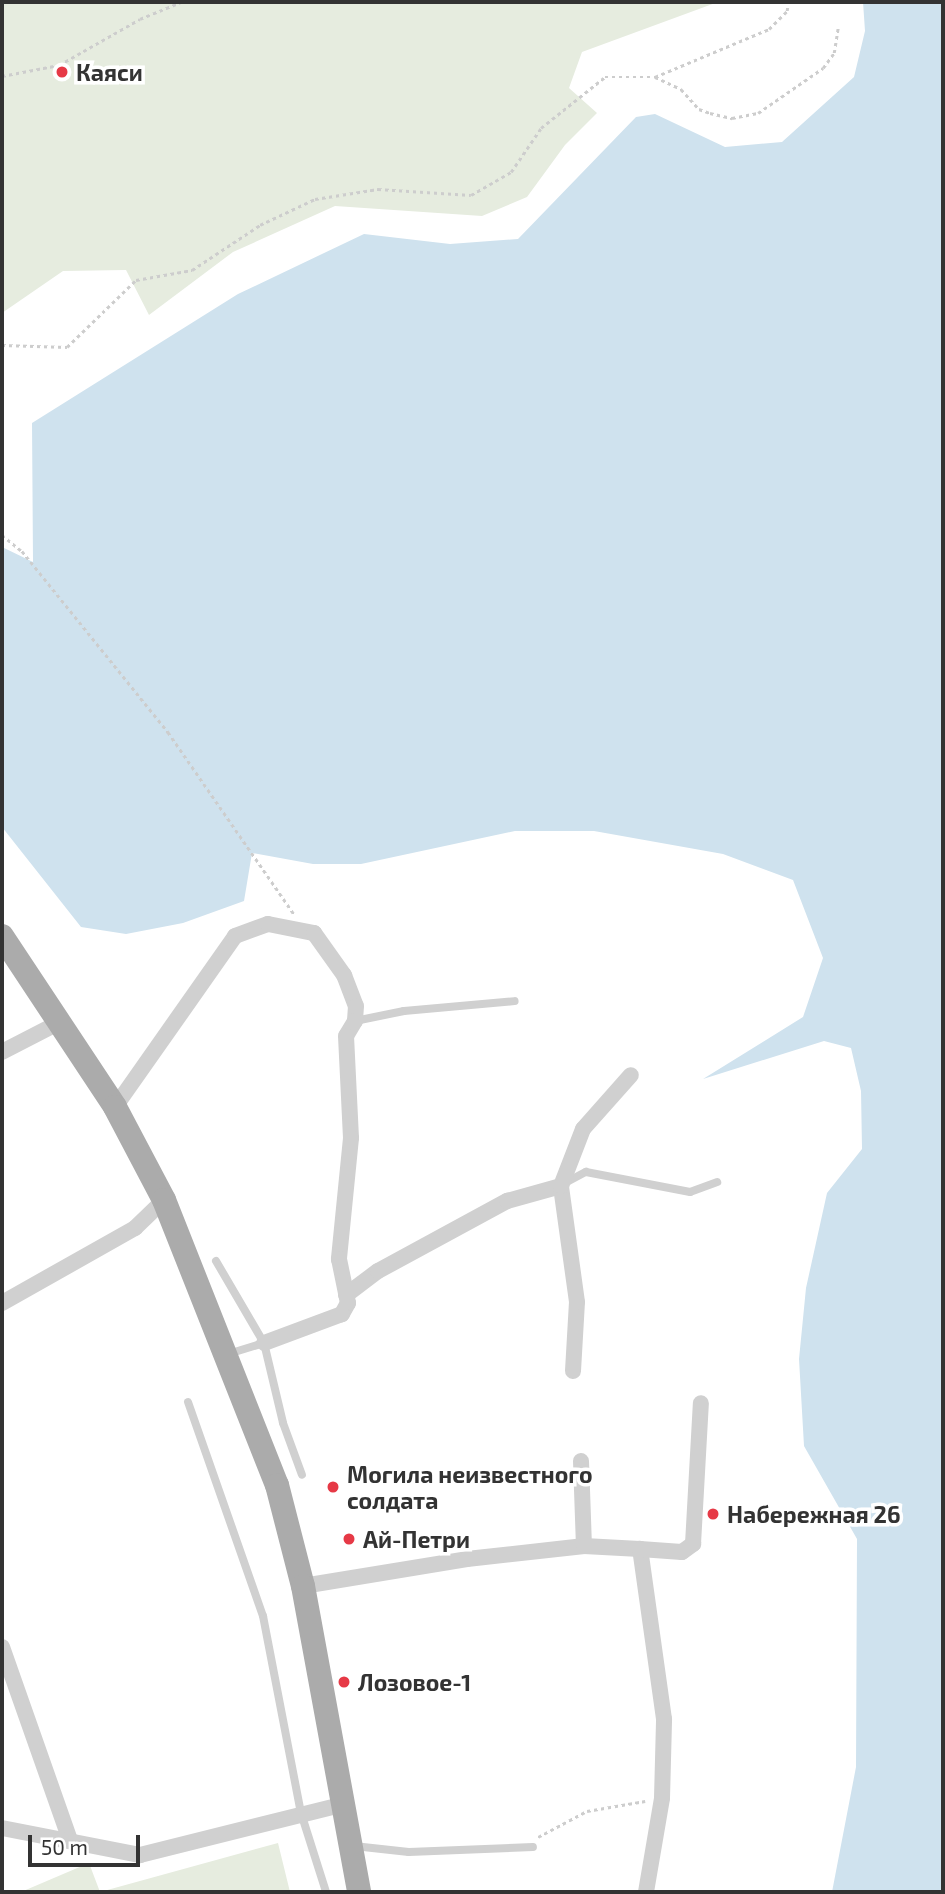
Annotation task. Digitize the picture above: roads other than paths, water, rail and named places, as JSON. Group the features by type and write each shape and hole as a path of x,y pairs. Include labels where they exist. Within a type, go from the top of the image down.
{"main road":[{"path":"2,936 115,1107 164,1200 228,1353 277,1485 303,1586 359,1892"}],"street":[{"path":"115,1107 234,936 268,924 304,928 313,933 344,975 356,1006 355,1021 346,1036 351,1138 339,1259 346,1295 342,1314 264,1343"},
{"path":"2,1052 60,1022"},
{"path":"573,1371 577,1302 561,1185 583,1129 631,1075"},
{"path":"346,1295 378,1271 507,1201 561,1185"},
{"path":"2,1303 135,1228 164,1200"},
{"path":"303,1586 467,1559 584,1546 682,1552 694,1544 701,1403"},
{"path":"581,1461 584,1546"},
{"path":"640,1549 664,1719 662,1798 646,1892"},
{"path":"2,1647 70,1840"},
{"path":"2,1828 139,1855 345,1804"}],"lane":[{"path":"355,1021 404,1010 515,1001"},
{"path":"561,1185 586,1172 690,1192 717,1182"},
{"path":"216,1261 264,1343 283,1423 302,1475"},
{"path":"228,1353 264,1343"},
{"path":"188,1402 263,1616 301,1813 326,1892"},
{"path":"351,1845 409,1852 533,1847"}],"water":[{"path":"863,2 943,2 943,1892 832,1892 856,1767 857,1539 804,1446 799,1359 806,1288 827,1193 862,1149 861,1091 851,1048 824,1041 703,1079 803,1017 823,958 793,880 723,854 594,831 515,831 361,864 313,864 252,853 244,901 183,923 126,934 81,927 2,827 2,547 33,562 32,423 238,294 364,234 450,244 518,239 636,117 655,114 725,147 782,142 854,77 865,31"}],"place":[{"name":"Каяси","path":"62,72"},
{"name":"Могила неизвестного солдата","path":"333,1487"},
{"name":"Набережная 26","path":"713,1514"},
{"name":"Ай-Петри","path":"349,1539"},
{"name":"Лозовое-1","path":"344,1682"}]}
